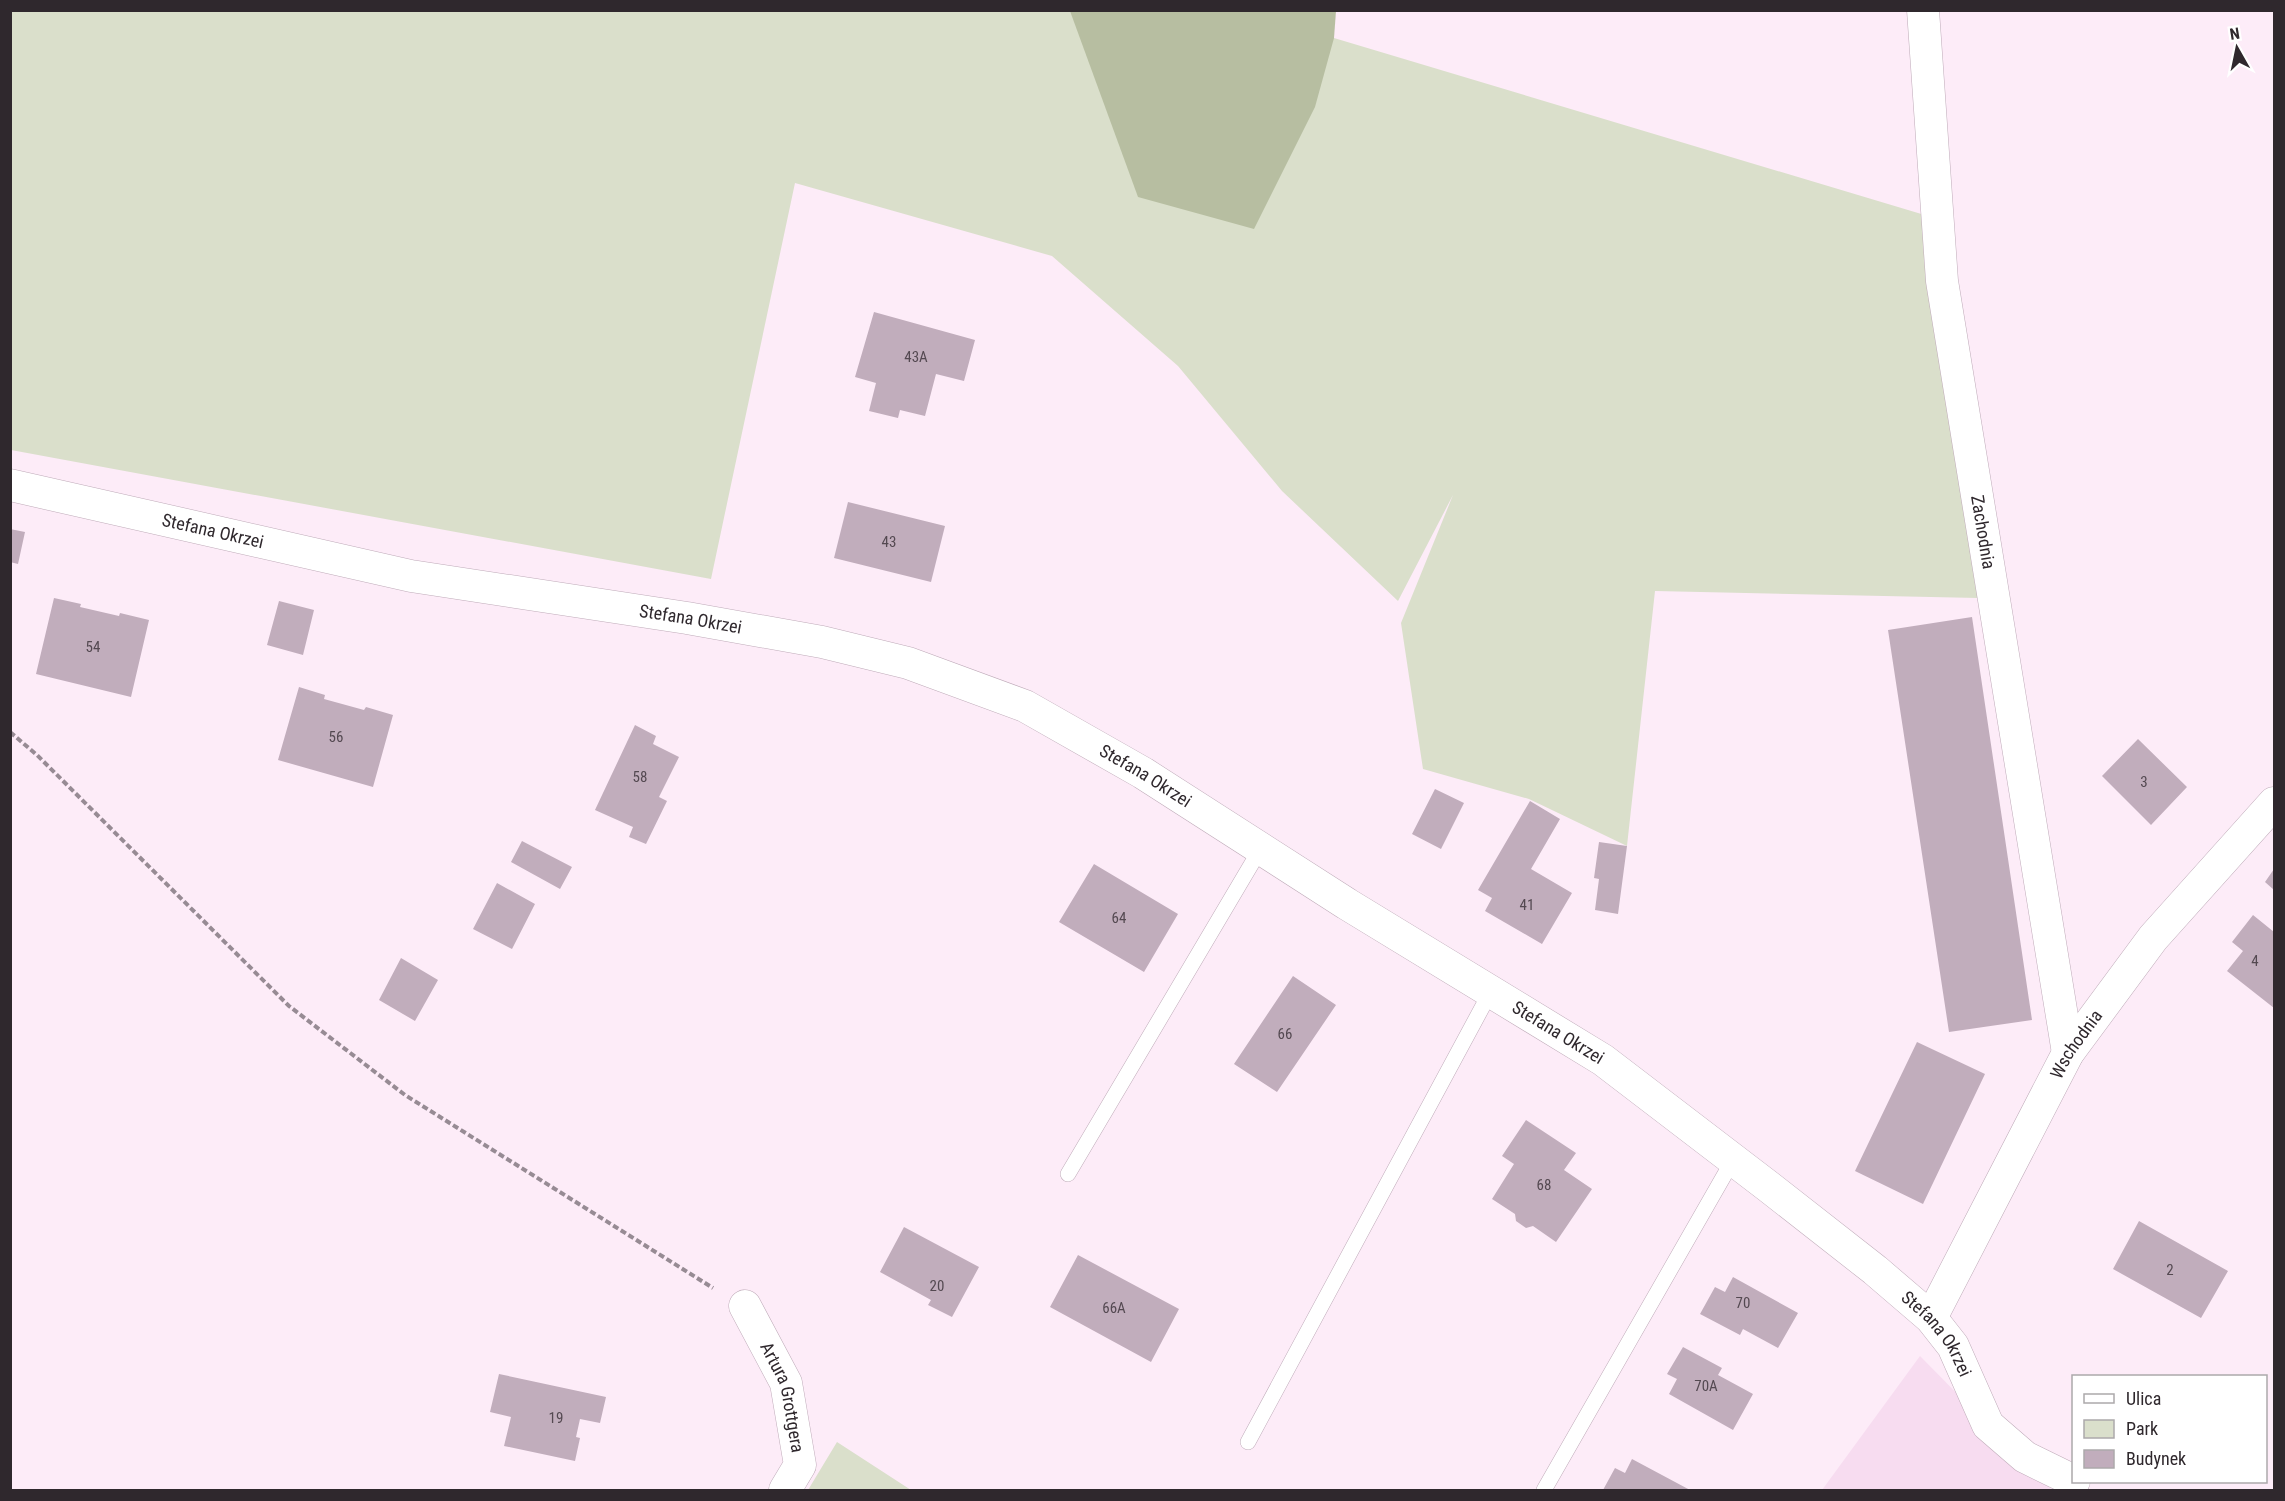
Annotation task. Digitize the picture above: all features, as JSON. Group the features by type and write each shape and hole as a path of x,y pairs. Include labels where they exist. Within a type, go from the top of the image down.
{"street":[{"name":"Zachodnia","path":"1923,10 1942,280 2068,1053"},
{"name":"Stefana Okrzei","path":"10,485 411,576 687,618 822,642 908,663 1025,706 1143,773 1347,904 1603,1060 1866,1263 1930,1318 1953,1346 1988,1425 2025,1457 2072,1480"},
{"name":"Wschodnia","path":"1930,1318 2068,1053 2153,938 2274,803"},
{"name":"Artura Grottgera","path":"745,1306 786,1383 800,1465 785,1491"},
{"name":"Stefana Okrzei","path":"2078,1483 2094,1491"}],"lane":[{"path":"1068,1174 1261,848"},
{"path":"1248,1442 1491,991"},
{"path":"1544,1491 1733,1160"}],"path":[{"path":"10,732 37,755 289,1006 405,1095 538,1177 645,1247 745,1306"}],"shaded area":[{"path":"1920,1356 2052,1490 1822,1490"}],"green space":[{"path":"10,11 1330,11 1334,38 1928,216 1978,598 1655,591 1627,846 1529,799 1423,769 1401,623 1453,495 1398,601 1282,491 1178,366 1052,256 795,183 711,579 11,450"},
{"path":"1070,11 1336,11 1334,38 1315,107 1254,229 1138,197"},
{"path":"837,1442 911,1490 808,1490"}],"building":[{"path":"874,312 975,340 964,381 936,374 925,416 900,410 898,418 869,411 876,383 855,377"},
{"path":"848,502 945,526 931,582 834,558"},
{"path":"10,529 25,532 18,564 10,562"},
{"path":"54,598 81,604 80,607 149,620 131,697 36,674"},
{"path":"279,601 314,610 303,655 267,645"},
{"path":"1972,617 2032,1020 1949,1032 1888,630"},
{"path":"299,687 325,695 324,699 393,715 373,787 278,760"},
{"path":"635,725 656,736 653,744 679,757 659,797 667,801 646,844 629,837 633,827 595,810"},
{"path":"2138,739 2187,787 2151,825 2102,776"},
{"path":"1435,789 1464,803 1441,849 1412,834"},
{"path":"1530,801 1560,819 1531,869 1572,893 1542,944 1485,911 1492,898 1478,890"},
{"path":"522,841 572,867 560,889 511,862"},
{"path":"1599,842 1627,846 1618,914 1595,910 1599,879 1594,878"},
{"path":"1094,864 1178,914 1144,972 1059,922"},
{"path":"2274,869 2274,890 2265,882"},
{"path":"497,883 535,904 512,949 473,929"},
{"path":"2253,915 2274,932 2274,1008 2227,971 2243,951 2232,942"},
{"path":"401,958 438,980 415,1021 379,1000"},
{"path":"1293,976 1336,1005 1277,1092 1234,1064"},
{"path":"1917,1042 1985,1074 1923,1204 1855,1171"},
{"path":"1526,1120 1576,1153 1564,1170 1592,1189 1556,1242 1533,1226 1526,1228 1516,1221 1515,1214 1492,1199 1514,1164 1502,1156"},
{"path":"2139,1221 2228,1271 2201,1318 2113,1269"},
{"path":"904,1227 979,1267 952,1317 928,1305 931,1300 880,1272"},
{"path":"1078,1255 1179,1309 1151,1362 1050,1307"},
{"path":"1733,1277 1798,1313 1778,1348 1743,1329 1740,1335 1700,1314 1715,1287 1725,1292"},
{"path":"1683,1347 1722,1368 1718,1375 1753,1394 1733,1430 1669,1394 1677,1379 1667,1374"},
{"path":"499,1374 606,1397 600,1423 580,1419 576,1437 580,1438 575,1461 504,1446 511,1417 490,1412"},
{"path":"1632,1459 1690,1490 1603,1490 1615,1468 1625,1473"}]}
